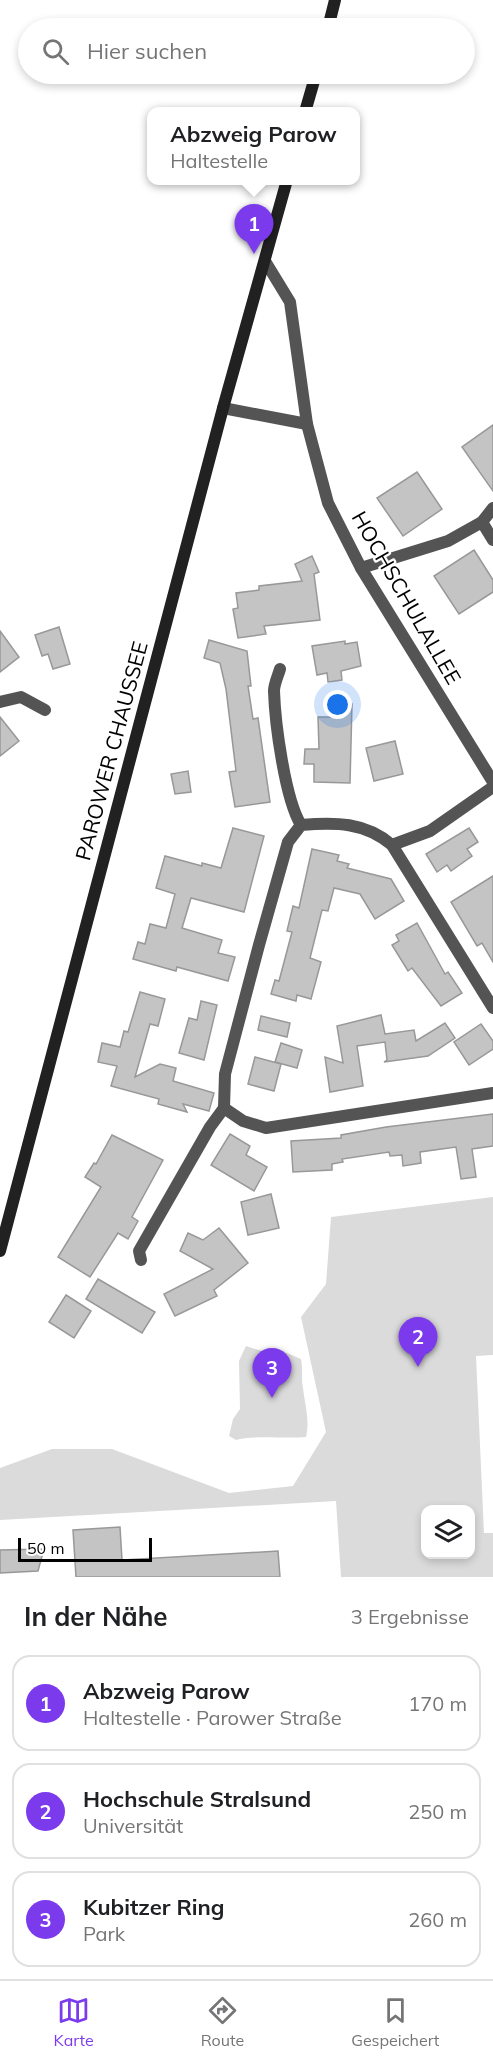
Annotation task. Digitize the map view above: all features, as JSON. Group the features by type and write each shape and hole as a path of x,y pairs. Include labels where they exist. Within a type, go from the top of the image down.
{"street":[{"path":"330,18 335,0"},
{"path":"307,107 313,84"},
{"name":"PAROWER CHAUSSEE","path":"0,1251 223,408 286,185"},
{"name":"HOCHSCHULALLEE","path":"265,261 290,302 307,424 328,503 361,568 493,782"},
{"path":"223,408 307,424"},
{"path":"361,568 448,541 482,522 493,508"},
{"path":"482,522 493,540"},
{"path":"280,669 274,689 282,757 290,802 301,825"},
{"path":"0,702 21,698 45,710"},
{"path":"392,845 430,831 493,787"},
{"path":"141,1260 139,1251 163,1206 224,1108 225,1074 259,945 288,842 301,825 323,823 353,826 377,833 392,845 493,1008"},
{"path":"224,1108 243,1120 266,1128 493,1092"}],"shaded area":[{"path":"493,1197 493,1355 476,1356 484,1533 493,1533 493,1577 341,1577 336,1501 0,1520 0,1468 52,1449 112,1449 229,1493 293,1486 326,1432 301,1317 326,1284 331,1217"},
{"path":"246,1346 271,1354 282,1351 301,1359 307,1418 306,1437 236,1440 229,1436 233,1419 240,1409 239,1361"}],"building":[{"path":"493,425 493,491 462,447"},
{"path":"417,472 442,509 403,536 377,498"},
{"path":"474,550 493,580 493,592 459,614 434,576"},
{"path":"312,556 319,572 314,574 320,620 264,626 266,634 238,638 233,609 238,608 236,593 259,590 259,586 302,581 295,564"},
{"path":"59,627 70,664 53,669 48,654 42,656 35,635"},
{"path":"0,631 19,657 0,672"},
{"path":"209,640 247,651 251,686 248,686 253,719 258,718 270,802 235,807 229,772 236,771 226,689 220,663 204,658"},
{"path":"345,641 345,644 357,642 361,666 341,671 342,680 328,682 327,673 317,675 312,646"},
{"path":"333,704 352,704 350,783 314,782 314,764 304,764 305,749 319,749 318,717 333,717"},
{"path":"0,717 19,741 0,756"},
{"path":"395,741 403,774 374,781 366,748"},
{"path":"188,771 191,792 175,794 171,774"},
{"path":"233,828 264,836 244,912 191,898 182,928 222,940 218,953 235,957 228,981 177,967 176,971 133,959 138,942 145,944 150,924 166,928 175,894 156,888 165,856 202,866 202,863 221,868"},
{"path":"469,828 478,842 467,849 472,856 451,871 447,865 437,872 426,854"},
{"path":"312,849 339,855 337,861 349,864 347,868 391,879 404,901 375,919 360,894 334,888 328,911 322,910 310,958 321,962 311,999 297,995 296,1001 271,994 275,980 279,981 292,932 287,931 293,906 299,908"},
{"path":"493,876 493,962 482,943 477,946 451,902"},
{"path":"417,923 445,974 448,972 462,993 441,1006 412,968 408,971 392,945 399,941 396,935"},
{"path":"140,992 165,999 158,1026 150,1024 135,1077 160,1064 176,1068 173,1081 214,1093 209,1111 183,1104 187,1112 158,1104 159,1099 111,1086 117,1066 98,1062 102,1043 120,1047 124,1031 128,1032"},
{"path":"201,1001 217,1005 204,1060 179,1053 189,1018 197,1020"},
{"path":"381,1015 385,1034 414,1030 416,1041 445,1023 455,1038 428,1056 384,1062 387,1060 385,1042 357,1046 363,1086 330,1092 325,1057 343,1063 337,1026"},
{"path":"261,1016 290,1023 287,1037 258,1030"},
{"path":"481,1024 493,1041 493,1049 469,1065 454,1042"},
{"path":"281,1043 302,1050 297,1068 275,1062"},
{"path":"255,1057 281,1064 274,1091 248,1084"},
{"path":"493,1114 493,1146 472,1149 476,1177 461,1179 456,1147 420,1152 421,1163 403,1166 402,1155 390,1156 389,1152 342,1159 343,1162 332,1164 332,1170 293,1172 291,1141 341,1138 341,1135 386,1127"},
{"path":"230,1134 250,1146 246,1155 267,1167 254,1191 211,1165"},
{"path":"112,1135 163,1160 132,1217 138,1221 128,1239 118,1233 90,1277 58,1257 101,1187 85,1177 94,1163 96,1164"},
{"path":"271,1194 279,1228 248,1235 241,1202"},
{"path":"219,1228 248,1263 214,1290 217,1296 175,1316 164,1294 213,1269 180,1251 188,1233 203,1240"},
{"path":"98,1279 155,1312 142,1333 86,1299"},
{"path":"66,1295 91,1311 74,1338 49,1322"},
{"path":"120,1527 122,1560 278,1551 280,1577 76,1577 73,1530"},
{"path":"44,1549 38,1571 0,1573 0,1550"}],"place":[{"name":"Abzweig Parow","path":"254,254"},
{"name":"Hochschule Stralsund","path":"418,1367"},
{"name":"Kubitzer Ring","path":"272,1398"}]}
